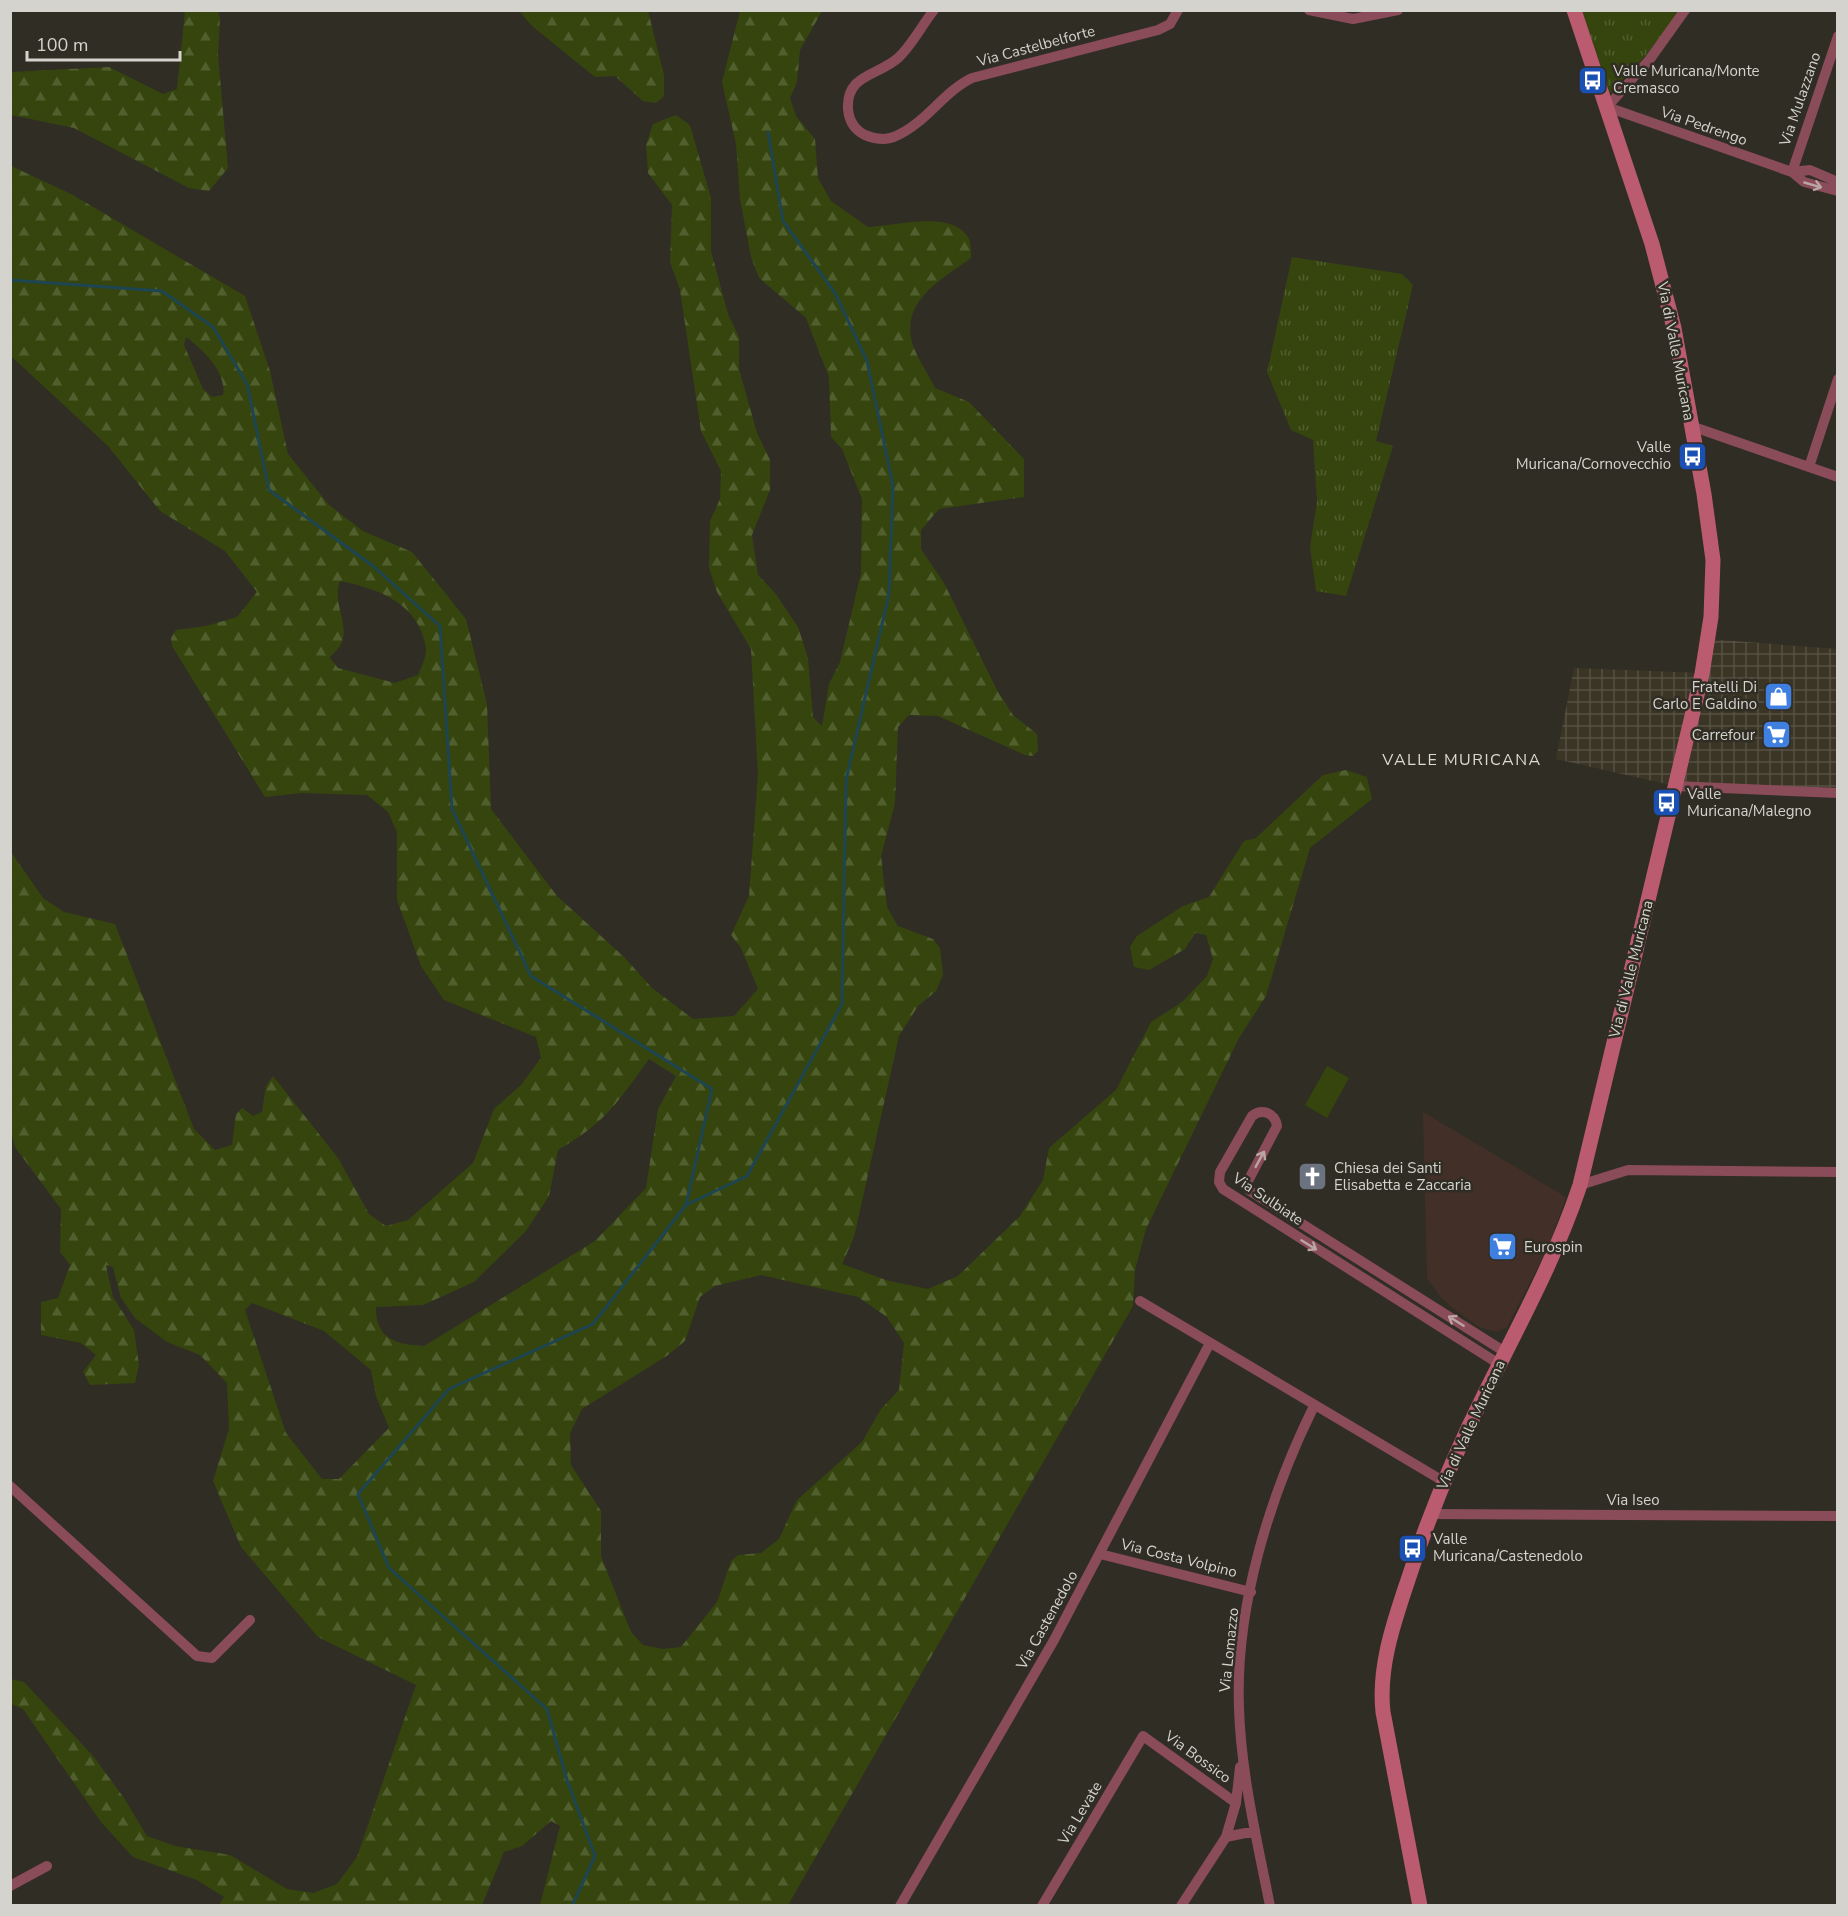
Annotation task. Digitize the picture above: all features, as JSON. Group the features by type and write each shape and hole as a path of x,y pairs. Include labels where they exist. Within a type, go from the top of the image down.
{"street":[{"name":"Via Castelbelforte","path":"934,10 900,56 861,78 852,89 849,115 855,127 862,134 879,139 895,137 920,120 958,86 972,78 1158,30 1170,24 1178,10"},
{"path":"1312,11 1353,19 1398,10"},
{"name":"Via di Valle Muricana","path":"1420,1905 1383,1712 1382,1686 1399,1607 1429,1514 1443,1481 1552,1258 1580,1185 1709,639 1713,584 1704,494 1665,289 1574,10"},
{"path":"1607,107 1650,59 1685,10"},
{"name":"Via Mulazzano","path":"1792,172 1838,36"},
{"name":"Via Pedrengo","path":"1607,107 1792,172 1804,182 1838,191"},
{"name":"Via Pedrengo","path":"1792,172 1810,170 1838,182"},
{"path":"1809,467 1838,379"},
{"path":"1691,426 1838,477"},
{"path":"1675,786 1838,793"},
{"name":"Via Sulbiate","path":"1258,1111 1266,1112 1275,1118 1277,1126 1248,1181 1249,1189 1502,1358 1223,1189 1219,1182 1220,1172 1252,1116 1258,1111"},
{"path":"1580,1185 1628,1170 1838,1172"},
{"path":"1140,1301 1443,1481"},
{"name":"Via Castenedolo","path":"900,1905 1054,1640 1210,1343"},
{"name":"Via Lomazzo","path":"1270,1905 1242,1748 1239,1681 1251,1592 1280,1479 1314,1406"},
{"path":"10,1486 197,1656 212,1659 250,1620"},
{"name":"Via Iseo","path":"1429,1514 1838,1516"},
{"name":"Via Costa Volpino","path":"1100,1554 1251,1592"},
{"name":"Via Bossico","path":"1143,1736 1236,1803"},
{"name":"Via Levate","path":"1042,1905 1143,1736"},
{"path":"1181,1905 1226,1837 1236,1803 1242,1748"},
{"path":"1226,1837 1256,1831"},
{"path":"10,1886 47,1866"}],"shaded area":[{"path":"1709,639 1837,649 1837,793 1675,786 1556,759 1574,668 1702,673"},
{"path":"1423,1112 1566,1197 1549,1245 1507,1327 1496,1332 1479,1327 1458,1312 1441,1298 1427,1278"}],"green space":[{"path":"185,11 218,11 220,18 218,55 228,168 209,191 189,188 74,128 11,115 11,72 109,67 163,94 177,89"},
{"path":"519,11 648,11 664,75 664,96 656,103 643,101 615,76 595,77 532,26"},
{"path":"740,11 822,11 800,50 797,82 790,98 796,116 815,139 818,178 831,201 868,227 908,222 938,222 951,224 969,239 971,258 928,290 920,300 910,324 911,338 918,357 935,388 969,402 1024,459 1024,497 939,509 921,530 921,549 944,583 997,690 1013,715 1037,734 1038,751 1033,756 1025,755 938,716 909,715 898,727 895,803 881,856 887,907 898,926 933,939 940,948 943,975 936,991 918,1006 899,1036 854,1237 842,1264 889,1281 928,1289 958,1276 1020,1216 1043,1180 1049,1148 1116,1090 1151,1022 1182,1002 1207,976 1213,959 1206,935 1195,933 1185,949 1149,970 1134,967 1130,947 1137,936 1183,906 1209,897 1244,841 1256,838 1323,775 1346,770 1367,777 1372,799 1310,848 1266,996 1239,1038 1146,1229 1135,1270 1133,1306 788,1905 540,1905 560,1826 551,1821 522,1846 504,1852 482,1905 219,1905 224,1897 197,1880 133,1857 101,1822 23,1709 11,1704 11,1679 24,1682 93,1756 124,1798 147,1836 175,1846 230,1855 287,1889 313,1893 337,1884 357,1857 416,1685 318,1637 241,1547 213,1481 229,1429 227,1383 200,1355 167,1342 135,1318 121,1298 113,1267 106,1265 113,1297 134,1330 139,1365 135,1383 90,1385 83,1372 96,1355 81,1343 41,1335 41,1302 58,1298 70,1265 60,1252 61,1209 15,1147 11,1131 11,852 43,898 64,912 115,924 194,1129 215,1150 232,1145 236,1114 242,1108 253,1116 262,1112 266,1086 273,1076 338,1158 369,1214 386,1226 408,1220 473,1163 494,1109 521,1085 541,1058 536,1037 444,1000 421,966 397,900 397,832 388,812 367,795 302,793 265,797 172,646 171,638 176,630 206,626 237,617 257,592 225,551 160,511 108,446 11,356 11,166 71,194 245,296 270,371 288,454 329,505 363,531 412,552 466,619 487,704 491,809 557,896 624,957 652,988 693,1019 734,1016 758,989 741,948 731,935 749,896 758,774 751,649 717,592 709,568 710,521 720,499 721,471 701,431 680,290 670,262 672,205 648,173 646,145 653,124 676,115 690,125 711,198 711,251 728,314 739,337 739,369 757,433 770,460 770,490 752,535 758,575 775,593 798,627 808,658 813,717 822,726 829,684 840,662 861,573 862,499 842,449 831,437 829,377 806,318 759,278 751,257 740,199 736,144 722,82","holes":["186,337 212,362 221,378 223,395 212,397 203,389 184,345","340,581 355,584 383,594 406,609 422,633 426,648 425,658 418,675 395,683 338,668 330,658 341,644 344,635 338,589","649,1059 676,1076 658,1109 646,1188 595,1241 424,1346 397,1342 384,1333 379,1326 376,1307 423,1305 474,1282 526,1231 549,1196 558,1150 599,1121 619,1100","761,1275 858,1297 887,1317 904,1343 899,1390 881,1409 862,1442 797,1500 779,1539 761,1553 738,1555 731,1561 717,1602 681,1647 663,1649 643,1645 631,1632 601,1556 601,1511 571,1465 570,1433 582,1409 668,1355 685,1341 700,1297 715,1286","252,1303 324,1331 371,1370 376,1396 389,1428 339,1479 322,1479 286,1433 245,1310"]},
{"path":"1582,11 1679,11 1647,54 1610,93"},
{"path":"1292,257 1402,274 1413,285 1376,441 1393,446 1346,596 1316,591 1310,547 1317,502 1313,440 1291,430 1267,372"},
{"path":"1327,1066 1349,1078 1327,1118 1305,1105"}],"waterway":[{"path":"686,1205 747,1176 842,1004 846,780 889,594 893,486 867,361 835,293 783,221 768,132"},
{"path":"10,280 162,291 213,327 247,384 269,490 373,566 440,626 452,809 531,976 712,1089 686,1205 593,1324 449,1389 358,1494 389,1568 547,1709 567,1780 595,1856 572,1906"}],"place":[{"name":"Valle Muricana/Monte Cremasco","path":"1592,80"},
{"name":"Valle Muricana/Cornovecchio","path":"1692,456"},
{"name":"Fratelli Di Carlo E Galdino","path":"1778,696"},
{"name":"Carrefour","path":"1776,735"},
{"name":"Valle Muricana/Malegno","path":"1666,803"},
{"name":"Chiesa dei Santi Elisabetta e Zaccaria","path":"1313,1177"},
{"name":"Eurospin","path":"1503,1247"},
{"name":"Valle Muricana/Castenedolo","path":"1412,1548"}],"district":[{"name":"VALLE MURICANA","path":"1462,759"}]}
